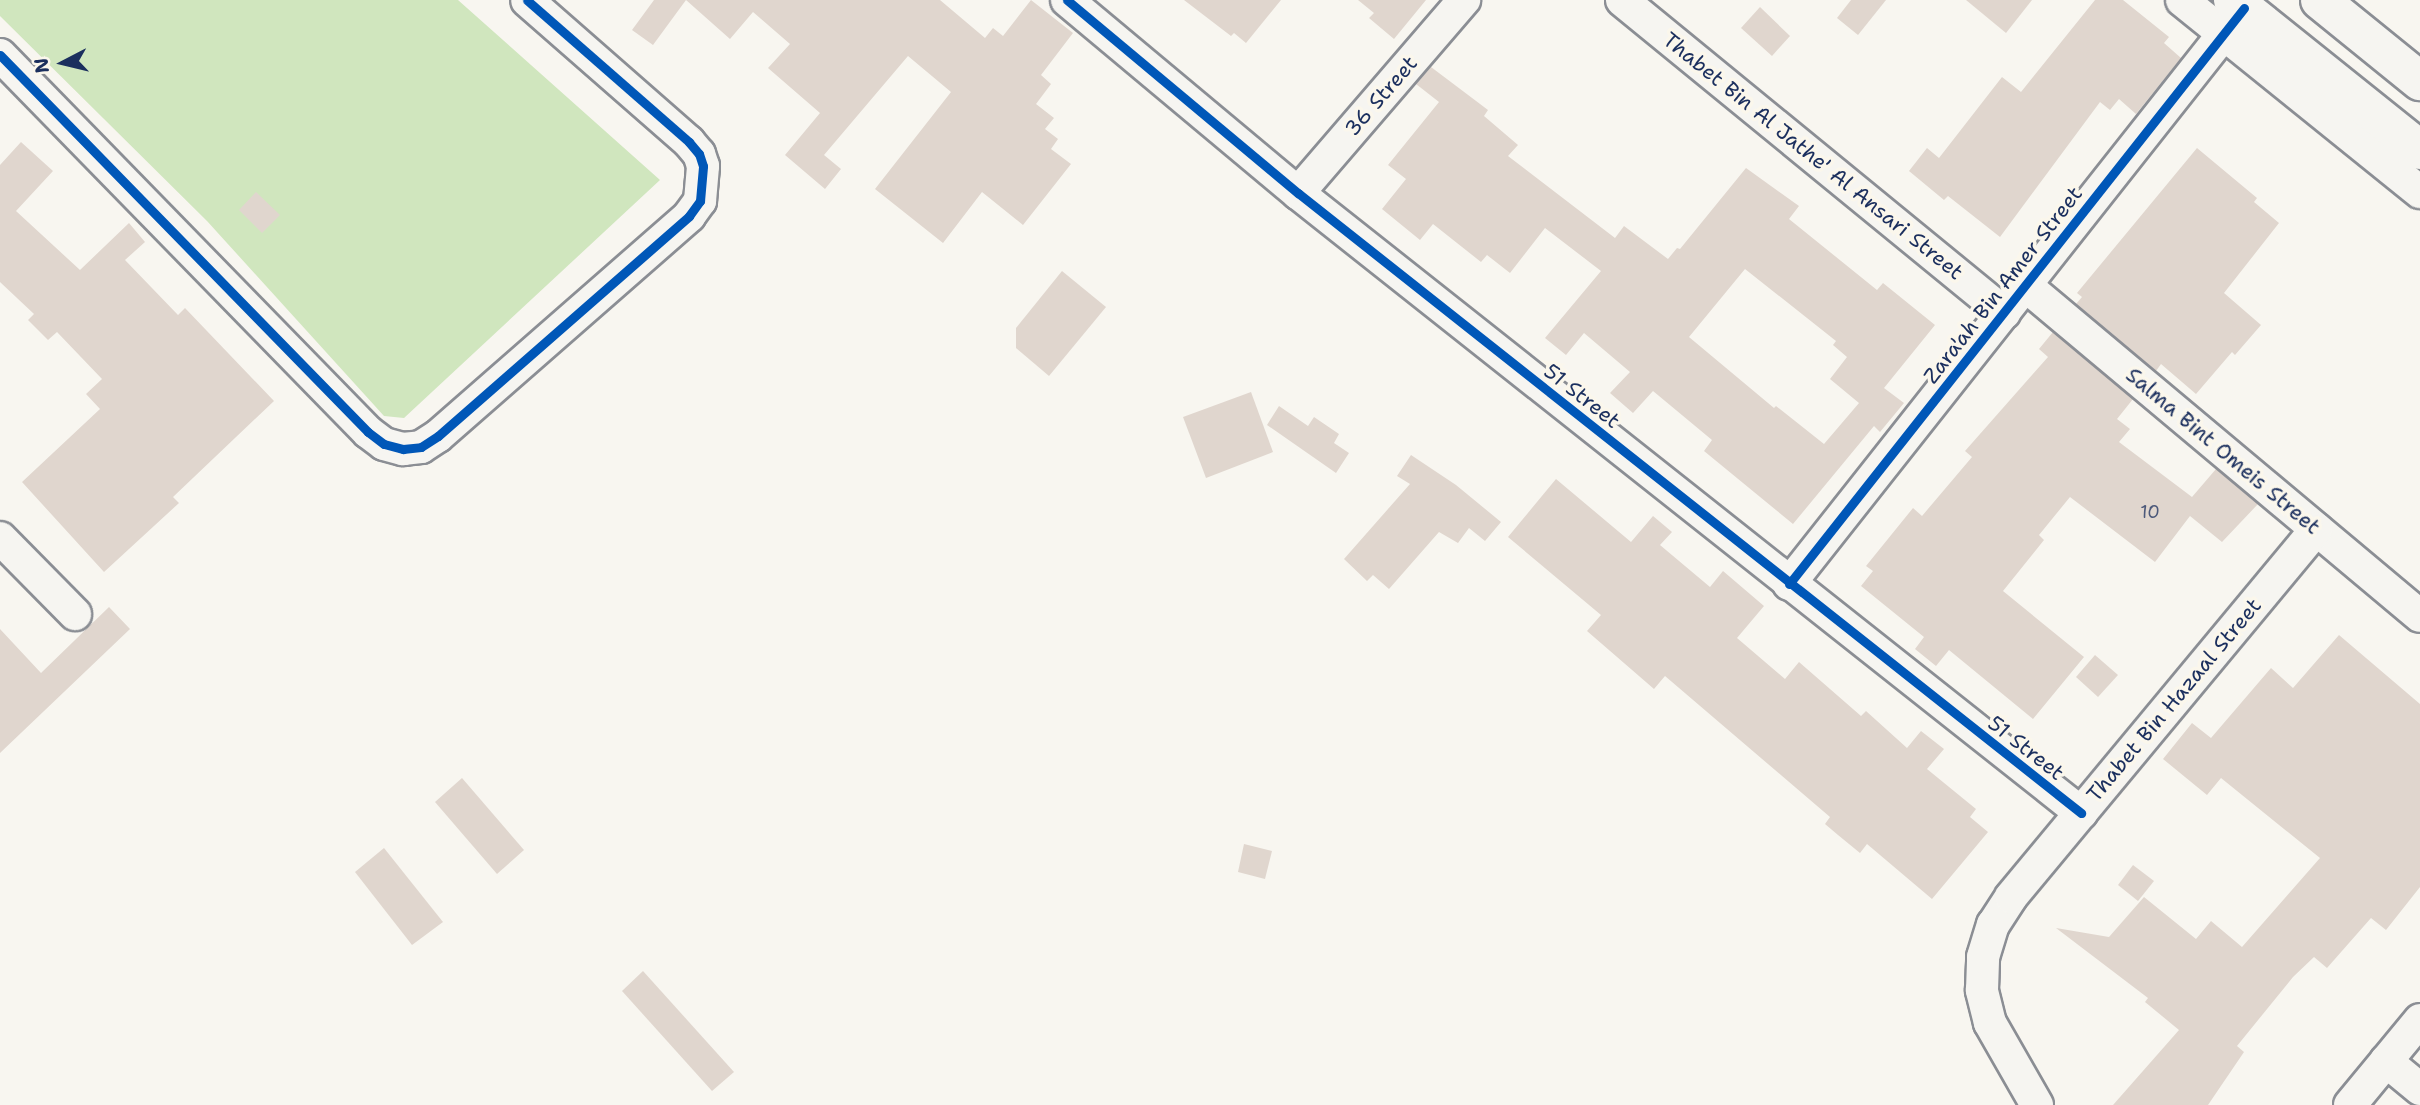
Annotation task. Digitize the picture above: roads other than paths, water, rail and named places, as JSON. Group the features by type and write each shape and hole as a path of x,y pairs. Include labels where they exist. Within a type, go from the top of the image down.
{"main road":[{"path":"2320,0 2420,81"},
{"path":"2234,14 2420,150"}],"street":[{"path":"0,55 368,432 384,444 403,449 421,447 438,436 689,216 700,201 703,166 699,154 690,142 527,0"},
{"name":"51 Street","path":"1067,0 1101,11 1298,193 2081,813"},
{"name":"36 Street","path":"1298,193 1464,0"},
{"name":"Thabet Bin Al Jathe' Al Ansari Street","path":"1622,0 2004,313"},
{"path":"2182,0 2234,14 2420,192"},
{"name":"Zara'ah Bin Amer Street","path":"1789,584 2004,313 2234,14"},
{"name":"Salma Bint Omeis Street","path":"2025,285 2420,616"},
{"name":"Thabet Bin Hazaal Street","path":"2037,1105 1990,1023 1982,990 1983,957 1993,925 2011,897 2316,529"},
{"path":"0,538 75,614"},
{"path":"2350,1105 2420,1020"},
{"path":"2386,1061 2420,1090"}]}
